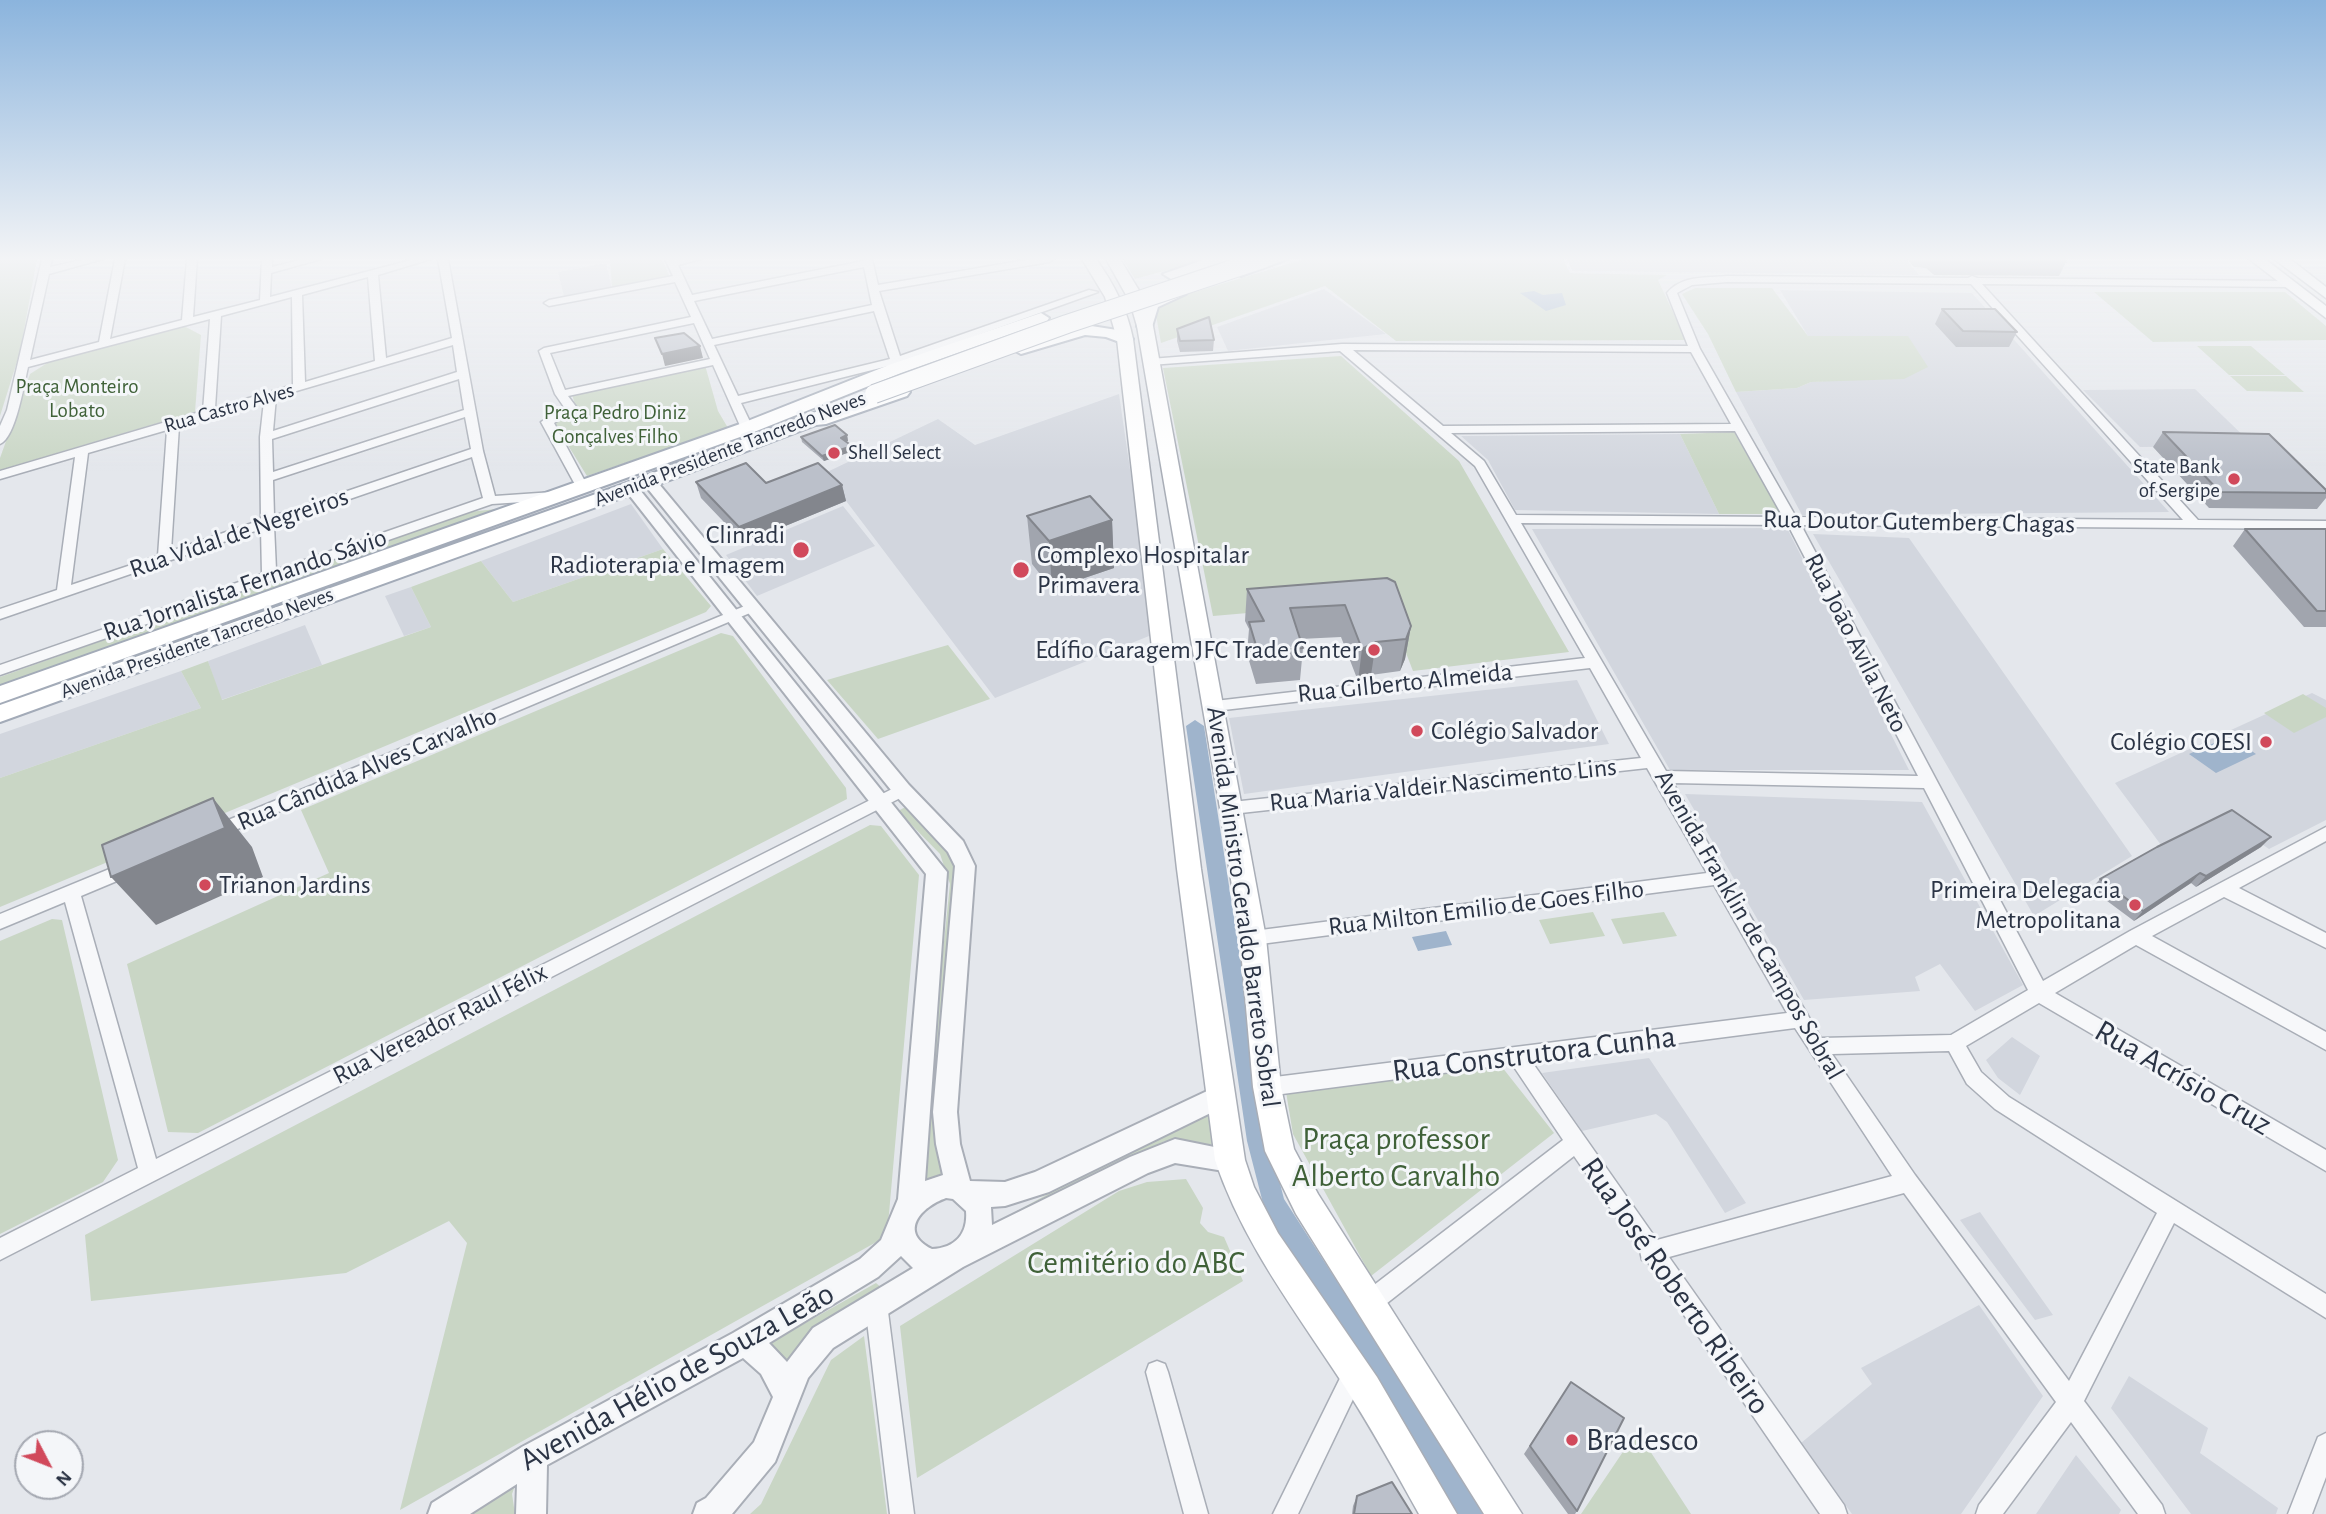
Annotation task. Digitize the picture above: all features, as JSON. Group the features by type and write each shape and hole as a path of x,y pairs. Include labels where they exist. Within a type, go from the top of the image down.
{"main road":[{"name":"Avenida Presidente Tancredo Neves","path":"0,714 789,430 871,387 1012,330"},
{"name":"Avenida Presidente Tancredo Neves","path":"0,695 582,487 741,415 871,387 1049,330"},
{"path":"789,430 1078,330"},
{"path":"1089,330 1109,331 1125,339"},
{"path":"1124,330 1125,339"},
{"name":"Avenida Ministro Geraldo Barreto Sobral","path":"1146,330 1232,808 1253,938 1267,1087 1280,1151 1291,1174 1369,1303 1504,1514"},
{"name":"Avenida Ministro Geraldo Barreto Sobral","path":"1125,339 1189,869 1230,1160 1251,1221 1355,1372 1438,1514"},
{"path":"1132,399 1146,402 1156,398"},
{"path":"1142,492 1159,488 1173,492"},
{"path":"321,599 313,591 315,587 353,569"},
{"path":"219,635 276,609 271,598"}],"street":[{"path":"0,440 13,410 31,330"},
{"path":"104,344 107,330"},
{"path":"23,365 158,330"},
{"path":"209,413 215,330"},
{"path":"298,330 299,387"},
{"path":"379,330 382,364"},
{"path":"456,330 477,451 490,500"},
{"path":"582,487 547,422 570,409 544,351 645,330"},
{"path":"701,330 741,415 985,330"},
{"path":"707,344 773,330"},
{"path":"886,330 896,361"},
{"name":"Rua João Avila Neto","path":"1687,330 1695,349 1791,519 2040,994"},
{"path":"2018,330 2195,525"},
{"name":"Rua Castro Alves","path":"0,475 458,340"},
{"path":"1150,362 1342,347 1695,349"},
{"name":"Avenida Franklin de Campos Sobral","path":"1342,347 1443,430 1479,464 1663,777 1816,1046 1908,1182 2153,1514"},
{"path":"561,394 716,361"},
{"path":"266,437 464,374"},
{"path":"269,576 266,437 270,396"},
{"path":"267,478 470,412"},
{"path":"164,559 173,424"},
{"path":"1443,430 1739,427"},
{"path":"63,593 82,451"},
{"name":"Rua Vidal de Negreiros","path":"0,614 477,451"},
{"path":"640,485 743,611 956,847 965,866 945,1112 948,1144 965,1191 978,1205 979,1231 956,1257 922,1260 911,1253 905,1217 937,872 743,611"},
{"name":"Rua Jornalista Fernando Sávio","path":"0,670 490,500 553,496"},
{"name":"Rua Doutor Gutemberg Chagas","path":"1512,519 2326,525"},
{"name":"Rua Cândida Alves Carvalho","path":"198,839 743,611"},
{"name":"Rua Gilberto Almeida","path":"1214,706 1595,663"},
{"name":"Rua Maria Valdeir Nascimento Lins","path":"1232,808 1653,762"},
{"path":"1663,777 1927,782"},
{"name":"Rua Vereador Raul Félix","path":"0,1249 902,790"},
{"path":"1816,1046 1954,1043 2136,936 2321,840"},
{"path":"0,922 147,860"},
{"name":"Rua Milton Emilio de Goes Filho","path":"1253,938 1719,878"},
{"path":"2224,889 2326,941"},
{"path":"71,892 149,1171"},
{"path":"2136,936 2326,1042"},
{"name":"Rua Acrísio Cruz","path":"2040,994 2326,1161"},
{"name":"Rua Construtora Cunha","path":"1267,1087 1800,1019"},
{"path":"1954,1043 1974,1078 2002,1103 2326,1307"},
{"name":"Rua José Roberto Ribeiro","path":"1517,1056 1650,1252 1835,1514"},
{"path":"905,1217 933,1188 946,1185 965,1191 1005,1194 1040,1183 1222,1095"},
{"path":"1369,1303 1576,1142"},
{"name":"Avenida Hélio de Souza Leão","path":"708,1514 716,1509 765,1452 798,1369 823,1338 956,1257 1129,1170 1175,1151 1230,1160"},
{"path":"1650,1252 1908,1182"},
{"path":"1988,1514 2070,1403 2170,1210"},
{"name":"Avenida Hélio de Souza Leão","path":"443,1514 532,1457 743,1343 869,1268 890,1249 905,1217"},
{"path":"876,1304 902,1514"},
{"path":"743,1343 765,1354 778,1369 786,1395"},
{"path":"1157,1372 1196,1514"},
{"path":"1285,1514 1355,1372"},
{"path":"2300,1514 2326,1445"},
{"path":"531,1514 532,1457"}],"shaded area":[{"path":"1218,330 1380,330 1386,334 1228,351"},
{"path":"1804,330 2005,330 2169,512 1802,515 1736,392 1797,388 1811,382 1851,379 1908,336 1808,336"},
{"path":"2195,389 2254,446 2140,447 2083,390"},
{"name":"Complexo Hospitalar Primavera","path":"1119,394 1154,634 995,698 825,473 938,419 975,445"},
{"path":"1680,434 1719,514 1515,510 1488,460 1461,436"},
{"path":"631,504 663,549 513,602 481,561"},
{"name":"Clinradi Radioterapia e Imagem","path":"843,506 875,546 757,596 726,555"},
{"path":"1787,528 1909,770 1670,770 1532,529"},
{"path":"1813,534 1909,538 2132,856 2034,916"},
{"path":"411,587 431,627 404,636 385,596"},
{"path":"305,625 322,665 221,700 208,661"},
{"path":"181,671 201,708 0,778 0,734"},
{"name":"Colégio Salvador","path":"1577,680 1609,744 1244,794 1229,718"},
{"name":"Colégio COESI","path":"2312,693 2326,700 2326,820 2269,849 2222,817 2164,849 2115,783"},
{"path":"1685,794 1922,802 2023,985 1975,1011 1940,964 1915,977 1920,991 1804,1000"},
{"path":"2012,1037 2040,1056 2020,1095 1998,1078 1986,1060"},
{"path":"1649,1058 1746,1203 1725,1213 1667,1122 1656,1114 1582,1131 1542,1073"},
{"path":"1980,1212 2053,1315 2035,1320 1960,1220"},
{"path":"1979,1305 2043,1396 1961,1514 1852,1514 1801,1443 1872,1384 1861,1368"},
{"path":"2129,1376 2208,1428 2200,1453 2278,1508 2276,1514 2191,1514 2111,1408"},
{"path":"2076,1455 2121,1510 2119,1514 2036,1514"}],"green space":[{"path":"0,330 24,330 20,352 0,416"},
{"name":"Praça Monteiro Lobato","path":"164,330 191,330 201,335 195,412 0,470 0,458 30,374 55,358"},
{"path":"1159,330 1199,330 1161,343"},
{"path":"1381,330 1681,330 1686,340 1396,341"},
{"path":"1705,330 1803,330 1808,336 1908,336 1928,367 1904,379 1811,382 1797,388 1736,392"},
{"path":"2138,330 2326,330 2326,340 2153,342"},
{"path":"2197,346 2251,346 2285,375 2229,375"},
{"path":"1341,356 1459,461 1569,652 1413,671 1389,609 1376,602 1213,616 1163,368"},
{"name":"Praça Pedro Diniz Gonçalves Filho","path":"705,365 718,411 728,428 587,476 553,421 577,412 572,394"},
{"path":"2230,376 2286,376 2304,392 2247,391"},
{"path":"1734,432 1781,514 1719,514 1680,434"},
{"path":"506,508 0,688 0,677 459,513"},
{"path":"663,549 711,606 706,612 0,907 0,778 201,708 181,671 208,661 222,700 431,627 411,587 481,561 513,602"},
{"path":"721,633 733,636 846,788 847,799 198,1133 168,1132 127,964 329,873 301,810"},
{"path":"948,645 990,699 878,739 827,680"},
{"path":"2303,694 2326,708 2326,717 2294,733 2264,713"},
{"path":"909,805 959,865 950,1172 918,1191 950,884 940,854 898,811"},
{"path":"870,825 881,826 919,875 887,1236 400,1510 467,1243 449,1221 346,1273 91,1301 85,1235"},
{"path":"1593,912 1605,936 1550,944 1539,920"},
{"path":"1664,912 1677,936 1623,944 1611,919"},
{"path":"52,919 62,920 118,1160 103,1182 0,1234 0,941"},
{"name":"Praça professor Alberto Carvalho","path":"1502,1067 1554,1133 1371,1276 1293,1134 1286,1092"},
{"path":"1217,1102 1222,1145 1165,1141 1110,1167 997,1232 993,1224"},
{"name":"Cemitério do ABC","path":"1186,1179 1203,1208 1200,1223 1208,1232 1224,1237 1243,1281 917,1478 900,1326 1119,1191 1147,1182"},
{"path":"876,1283 884,1290 787,1367 784,1358 772,1350 770,1343"},
{"path":"864,1336 887,1514 750,1514 761,1504 831,1360"},
{"path":"1637,1431 1691,1514 1581,1514"},
{"path":"519,1475 512,1494 515,1514 451,1514"}],"water":[{"path":"2230,736 2256,754 2216,773 2189,754"},
{"path":"1446,931 1452,945 1418,951 1412,937"}],"building":[{"path":"1177,330 1212,330 1214,340 1180,341"},
{"path":"2015,330 2017,332 1963,331"},
{"path":"684,333 700,346 662,354 655,338"},
{"path":"835,425 847,435 841,438 852,446 822,456 801,437"},
{"path":"2163,432 2269,434 2326,493 2220,492"},
{"path":"746,463 766,483 818,463 842,485 739,527 696,482"},
{"path":"1090,496 1112,520 1049,541 1027,516"},
{"path":"2245,529 2326,529 2326,611 2317,611"},
{"path":"1387,578 1395,582 1411,626 1406,639 1376,642 1362,649 1345,605 1290,608 1303,648 1258,652 1249,622 1264,621 1247,589"},
{"path":"213,798 225,828 111,877 102,845"},
{"path":"2232,810 2271,837 2206,876 2200,873 2143,911 2100,879 2157,847"},
{"name":"Bradesco","path":"1571,1382 1624,1418 1577,1511 1530,1446"},
{"path":"1392,1482 1412,1514 1354,1514 1357,1496"}],"waterway":[{"path":"1195,726 1258,1141 1273,1203 1351,1329 1473,1514"}],"place":[{"name":"Shell Select","path":"834,453"},
{"name":"State Bank of Sergipe","path":"2234,479"},
{"name":"Clinradi Radioterapia e Imagem","path":"801,550"},
{"name":"Complexo Hospitalar Primavera","path":"1021,570"},
{"name":"Edífio Garagem JFC Trade Center","path":"1374,650"},
{"name":"Colégio Salvador","path":"1417,731"},
{"name":"Colégio COESI","path":"2266,742"},
{"name":"Trianon Jardins","path":"205,885"},
{"name":"Primeira Delegacia Metropolitana","path":"2135,905"},
{"name":"Bradesco","path":"1572,1440"}]}
